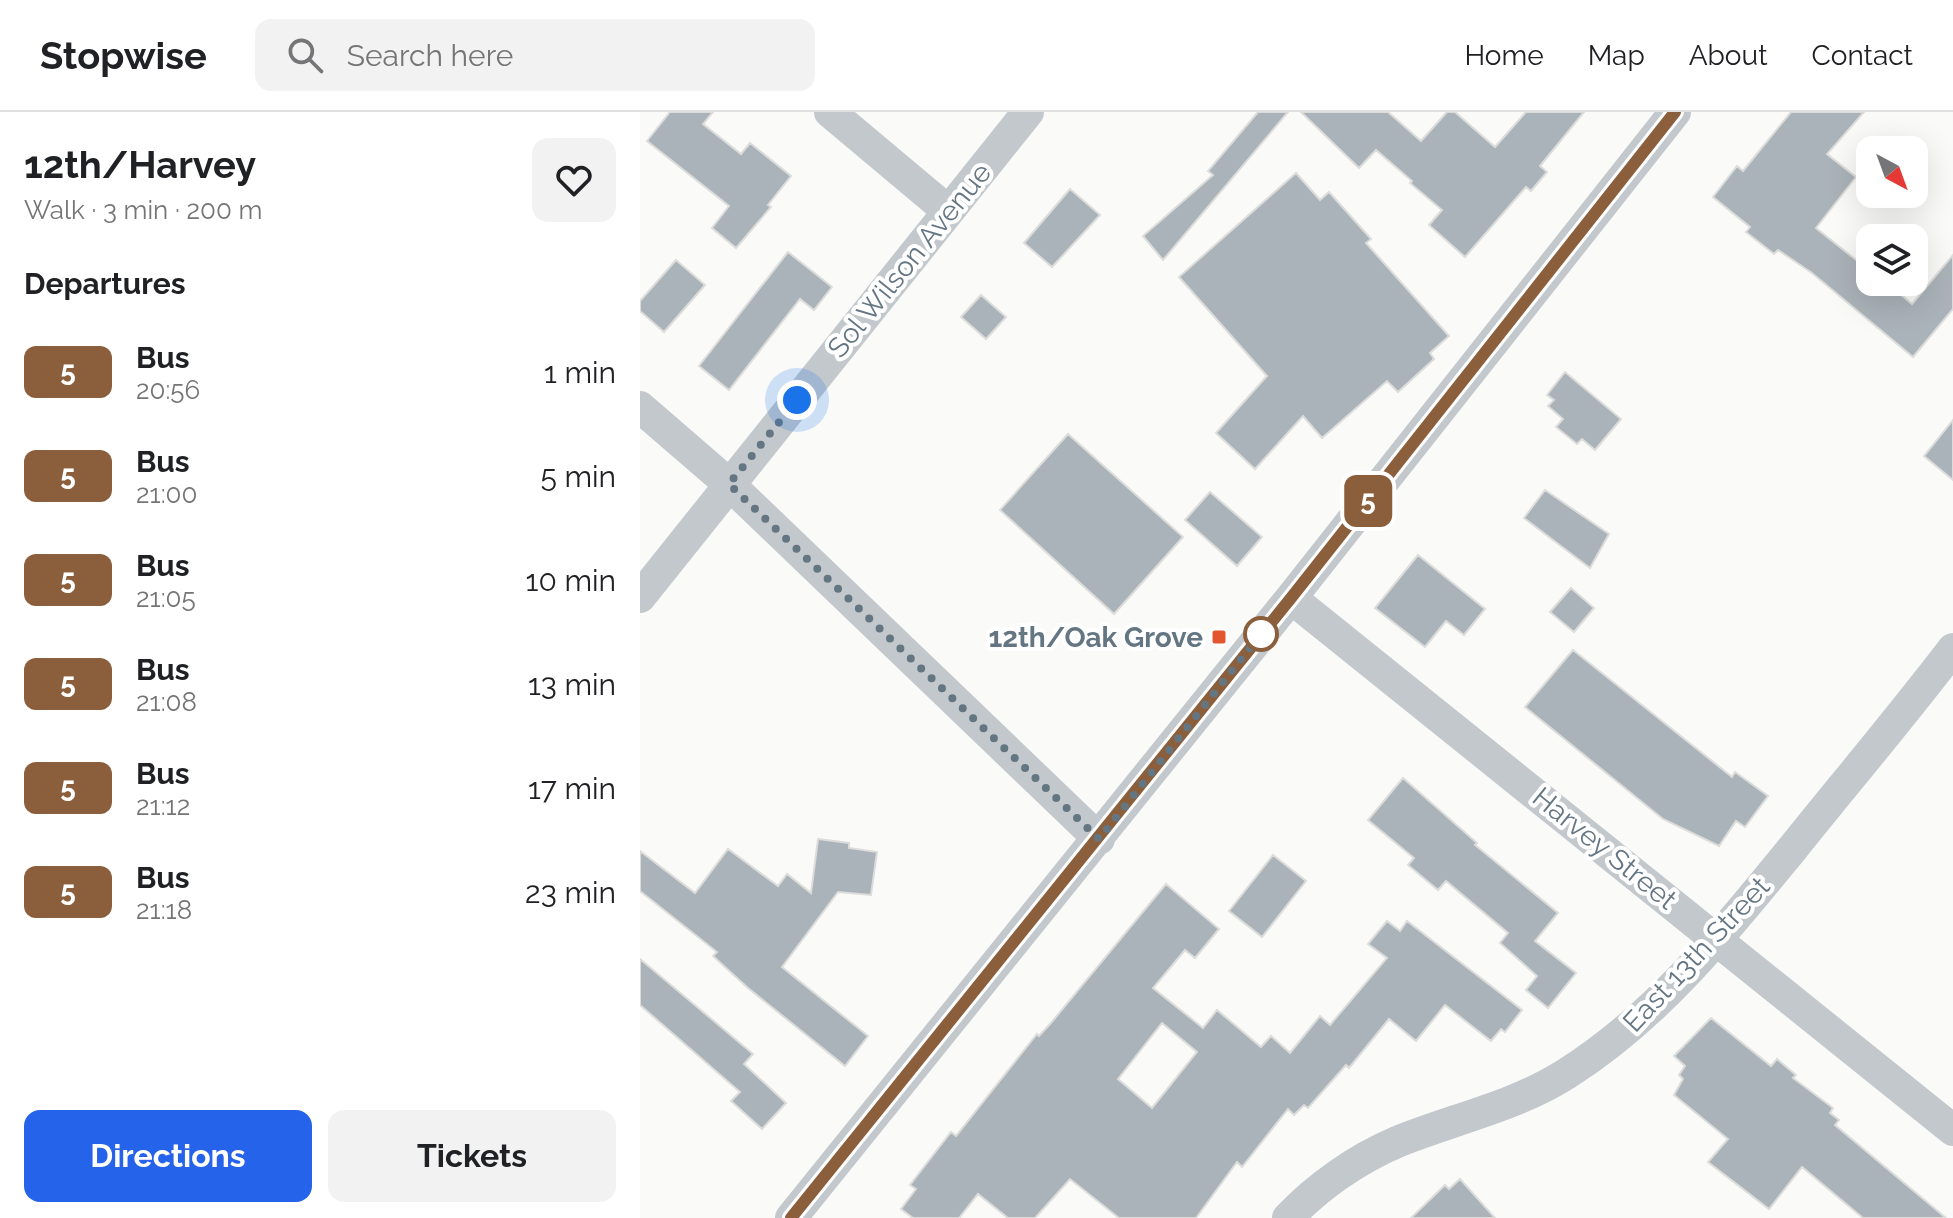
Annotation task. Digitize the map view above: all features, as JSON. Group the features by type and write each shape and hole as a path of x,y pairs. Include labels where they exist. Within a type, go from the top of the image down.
{"street":[{"path":"830,112 948,211"},
{"name":"Sol Wilson Avenue","path":"640,597 1028,112"},
{"path":"791,1218 1099,839 1675,112"},
{"path":"640,407 729,484 1099,839"},
{"name":"Harvey Street","path":"1291,598 1953,1130"},
{"name":"East 13th Street","path":"1288,1218 1324,1186 1384,1149 1496,1108 1563,1076 1617,1040 1719,939 1953,649"}],"building":[{"path":"670,112 713,112 703,124 741,154 750,143 791,176 768,205 771,207 736,248 712,228 729,206 647,141"},
{"path":"1258,112 1288,112 1163,260 1143,236 1213,175 1208,171"},
{"path":"1301,112 1388,112 1421,141 1447,112 1455,112 1495,147 1526,112 1584,112 1540,166 1547,172 1531,191 1526,187 1465,257 1429,225 1442,210 1410,183 1412,181 1376,150 1359,168"},
{"path":"1791,112 1864,112 1827,154 1856,177 1816,228 1856,260 1856,296 1903,296 1912,304 1919,296 1928,296 1928,285 1953,255 1953,309 1913,357 1812,273 1778,250 1774,254 1746,232 1750,227 1713,197 1737,166 1743,171"},
{"path":"1296,173 1320,200 1329,192 1371,239 1366,243 1449,336 1430,353 1434,359 1398,392 1387,381 1322,438 1303,416 1255,469 1216,433 1267,376 1179,277"},
{"path":"1070,189 1100,215 1052,267 1024,243"},
{"path":"788,252 832,287 814,310 800,299 729,390 699,366"},
{"path":"676,260 705,285 664,332 640,311 640,301"},
{"path":"981,295 1006,317 986,339 961,317"},
{"path":"1565,372 1621,419 1595,450 1582,439 1577,444 1556,427 1563,419 1548,406 1554,400 1547,395"},
{"path":"1953,420 1953,480 1924,456"},
{"path":"1068,434 1183,537 1114,614 1000,510"},
{"path":"1545,490 1609,534 1590,568 1524,518"},
{"path":"1210,492 1262,537 1237,566 1185,520"},
{"path":"1418,555 1485,609 1464,635 1446,621 1425,647 1375,608"},
{"path":"1571,588 1594,608 1574,632 1550,612"},
{"path":"1573,650 1732,777 1735,772 1768,796 1745,827 1736,821 1719,846 1663,819 1525,707"},
{"path":"1403,778 1477,843 1475,845 1558,913 1535,941 1576,973 1548,1008 1526,990 1537,976 1500,943 1508,933 1446,881 1438,890 1408,865 1414,858 1368,820"},
{"path":"818,839 849,843 849,848 877,852 871,895 838,892 782,967 868,1036 845,1066 748,988 713,956 717,952 640,891 640,851 695,893 728,849 778,886 787,874 811,893"},
{"path":"1273,855 1306,881 1262,937 1229,911"},
{"path":"1166,884 1219,929 1195,958 1185,950 1153,988 1203,1028 1217,1010 1261,1047 1271,1036 1290,1053 1320,1016 1330,1025 1387,958 1368,944 1387,921 1400,931 1407,921 1522,1010 1505,1032 1501,1029 1491,1041 1445,1005 1416,1041 1389,1019 1349,1068 1346,1065 1308,1108 1304,1105 1294,1115 1288,1109 1242,1167 1237,1162 1196,1218 1119,1218 1070,1179 1035,1218 1008,1218 978,1194 959,1218 913,1218 901,1209 916,1189 910,1185 951,1132 956,1136 1037,1034 1039,1036","holes":["1162,1023 1197,1052 1152,1108 1118,1079"]},
{"path":"640,959 753,1054 744,1064 786,1103 762,1129 731,1101 740,1092 640,1005"},
{"path":"1711,1018 1771,1066 1777,1059 1796,1075 1793,1078 1833,1108 1830,1113 1839,1120 1835,1125 1946,1218 1863,1218 1802,1167 1769,1209 1708,1162 1728,1139 1674,1095 1683,1079 1679,1075 1685,1066 1674,1056"},
{"path":"1460,1179 1495,1218 1411,1218 1445,1185 1449,1189"}],"bus line":[{"name":"5","path":"791,1218 1099,839 1675,112"}],"place":[{"name":"12th/Oak Grove","path":"1219,637"}],"route":[{"path":"797,400 729,484 1099,839 1261,634"}]}
